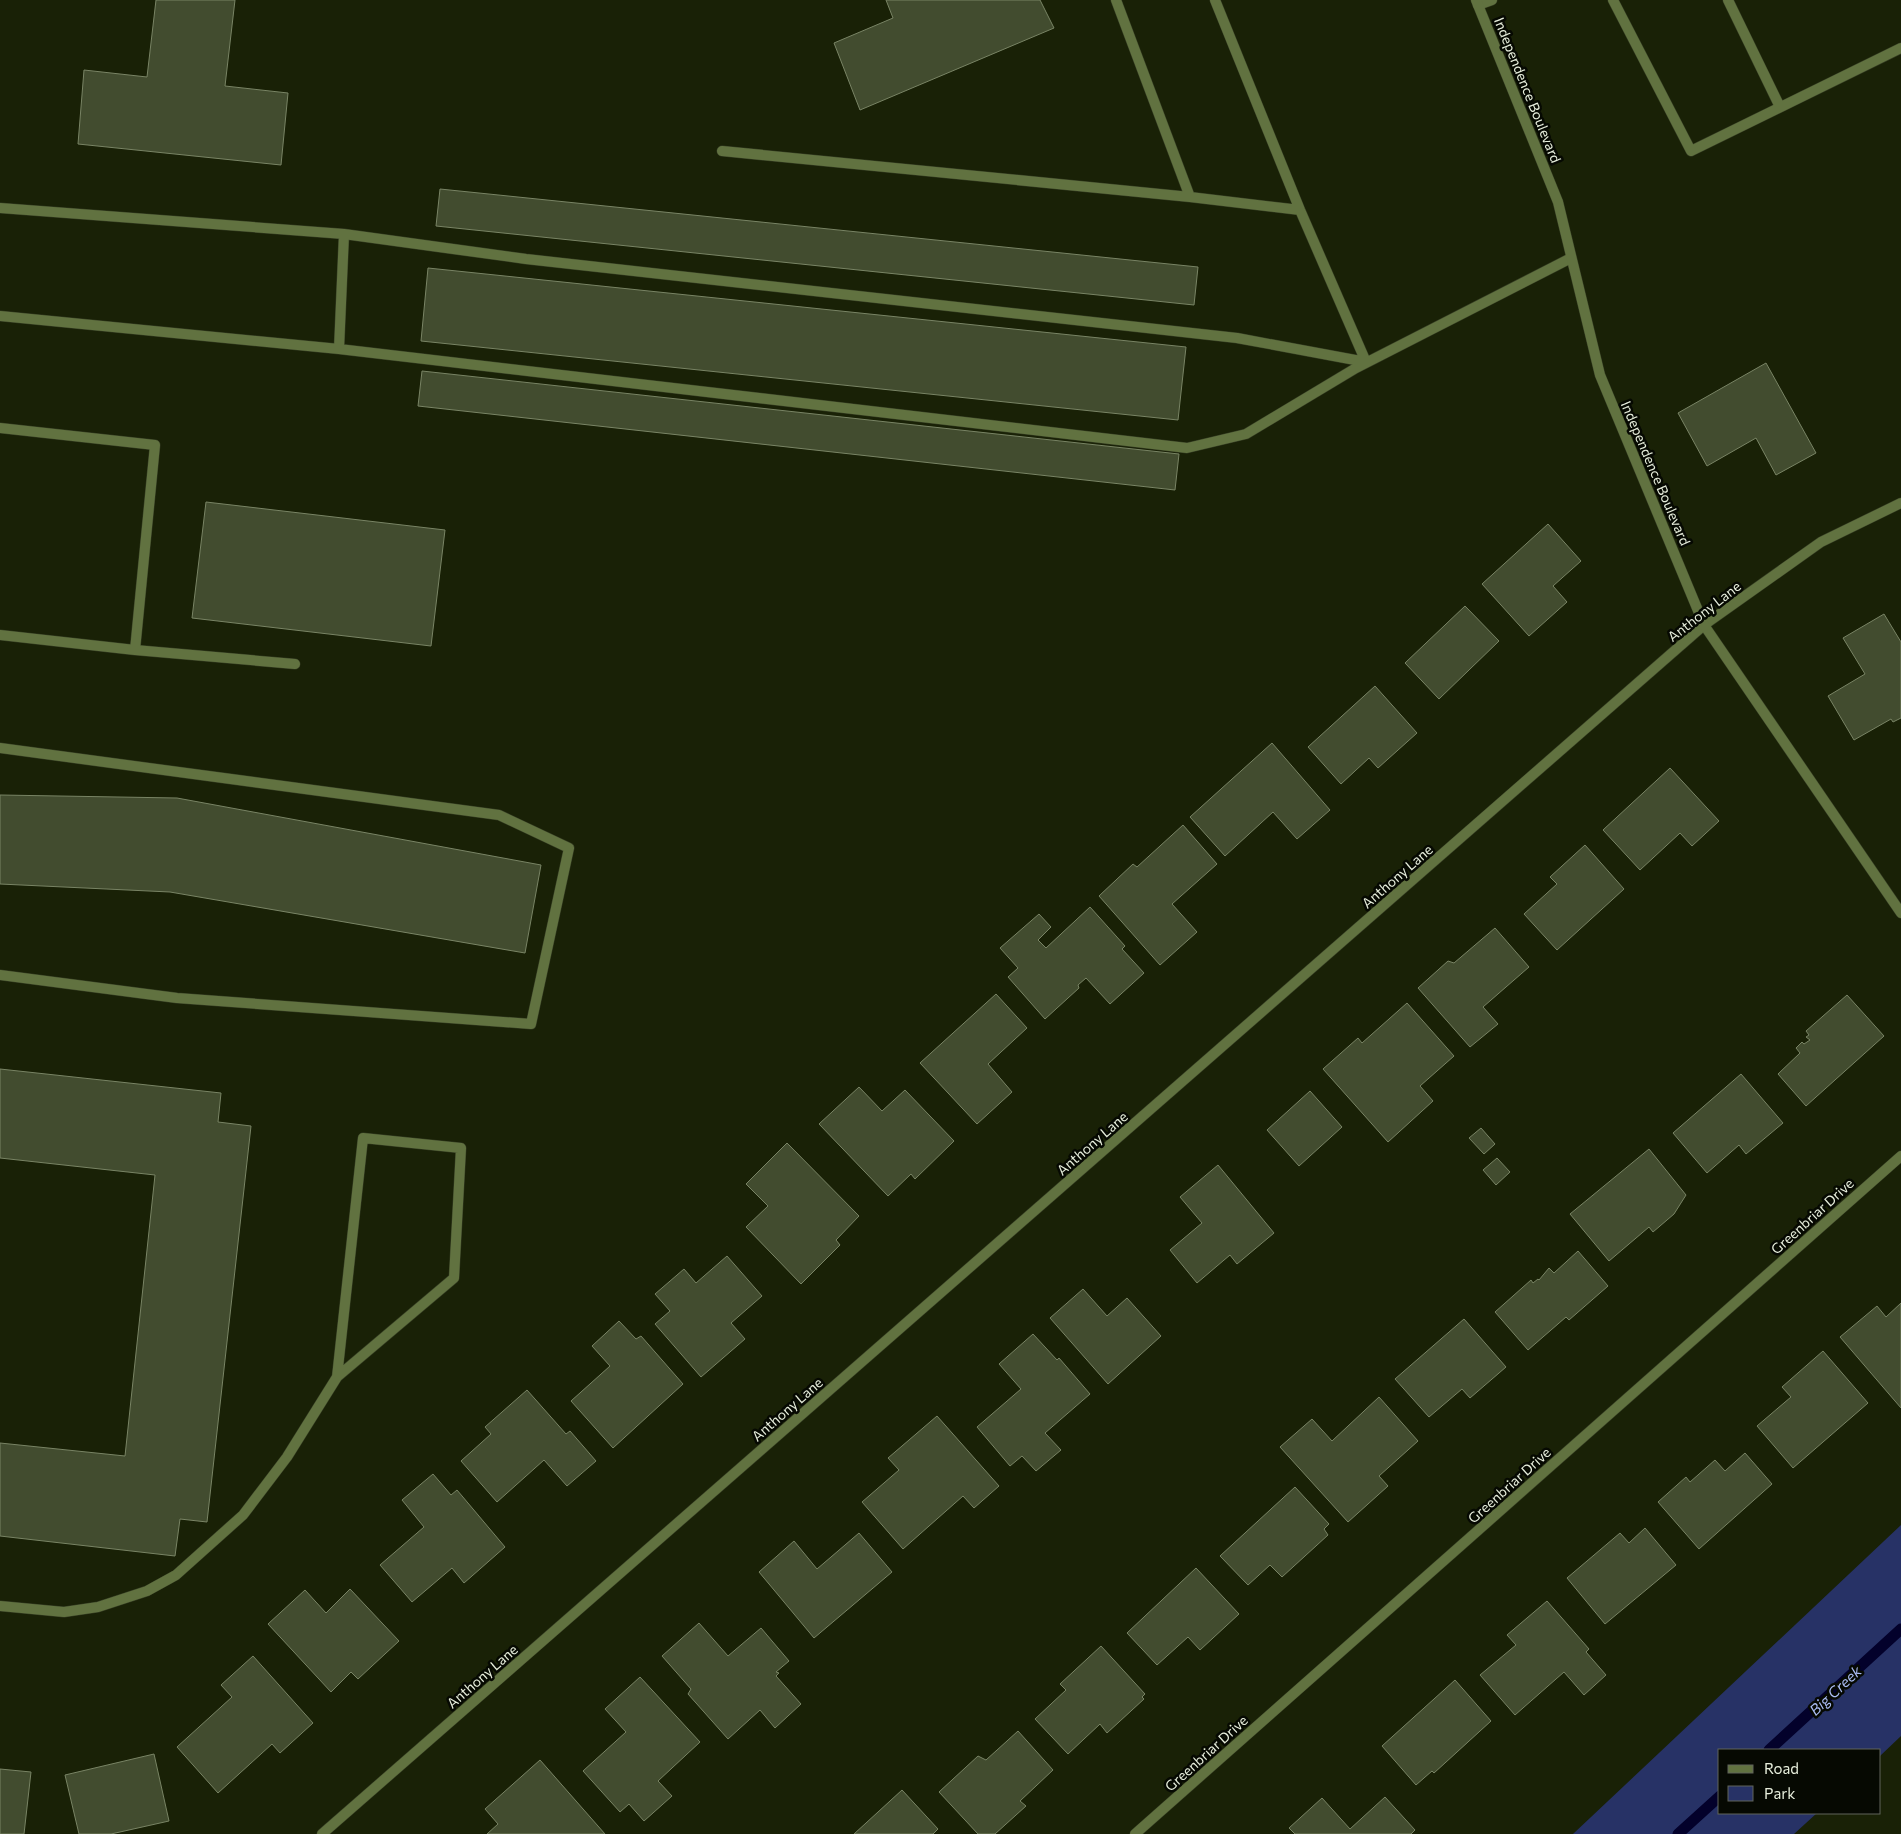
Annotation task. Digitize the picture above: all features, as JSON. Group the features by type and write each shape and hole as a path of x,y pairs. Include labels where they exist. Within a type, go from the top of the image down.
{"street":[{"path":"1116,0 1190,197"},
{"path":"1215,0 1300,210 1366,362"},
{"path":"1477,3 1492,0"},
{"path":"1614,0 1691,151 1901,48"},
{"path":"1728,0 1780,107"},
{"name":"Independence Boulevard","path":"1477,3 1558,202 1600,375 1704,626 1901,913"},
{"path":"722,151 1190,197 1300,210"},
{"path":"0,208 344,234 526,259 1237,338 1366,362"},
{"path":"339,349 344,234"},
{"path":"0,316 339,349 1187,448 1246,434 1366,362 1572,258"},
{"path":"0,428 155,444 135,650"},
{"name":"Anthony Lane","path":"322,1834 1704,626 1821,542 1901,503"},
{"path":"0,635 135,650 295,664"},
{"path":"0,748 498,815 569,848 531,1024 176,998 0,975"},
{"path":"0,1606 64,1612 98,1607 126,1599 147,1591 176,1575 243,1515 287,1457 336,1377 454,1278 461,1148 363,1138 336,1377"},
{"name":"Greenbriar Drive","path":"1136,1834 1901,1156"}],"green space":[{"path":"1901,1525 1901,1736 1881,1755 1881,1749 1718,1749 1718,1814 1816,1814 1794,1834 1573,1834"}],"building":[{"path":"156,0 235,0 225,86 288,93 281,165 78,144 84,70 147,77"},
{"path":"886,0 1040,0 1054,28 860,110 834,43 893,18"},
{"path":"440,189 1198,267 1194,305 436,226"},
{"path":"428,268 1186,347 1178,420 421,341"},
{"path":"1766,363 1816,453 1776,475 1756,438 1707,466 1678,413"},
{"path":"422,371 1179,454 1175,490 418,406"},
{"path":"206,502 445,530 431,646 192,618"},
{"path":"1548,524 1581,561 1553,586 1567,602 1529,636 1482,584"},
{"path":"1465,606 1499,641 1439,699 1405,663"},
{"path":"1884,614 1901,642 1901,718 1893,722 1891,719 1854,740 1828,696 1865,674 1843,638"},
{"path":"1375,686 1417,733 1378,768 1369,758 1341,784 1308,747"},
{"path":"1272,743 1330,810 1297,839 1273,812 1225,856 1190,817"},
{"path":"1670,768 1719,821 1692,846 1680,833 1640,870 1603,830"},
{"path":"0,795 177,798 541,865 525,953 170,892 0,884"},
{"path":"1183,825 1217,864 1172,904 1197,932 1160,965 1099,896 1133,864 1137,867"},
{"path":"1585,845 1624,889 1557,950 1524,914 1557,884 1550,877"},
{"path":"1090,907 1125,946 1122,949 1144,973 1110,1004 1086,978 1078,985 1079,988 1045,1019 1008,977 1018,968 1000,948 1039,914 1051,927 1038,940 1046,948"},
{"path":"1495,928 1529,967 1483,1007 1498,1024 1470,1047 1418,988 1448,961 1454,963"},
{"path":"996,994 1027,1028 988,1064 1012,1092 977,1124 920,1063"},
{"path":"1847,995 1884,1036 1806,1106 1778,1074 1800,1053 1796,1048 1802,1042 1804,1044 1810,1040 1806,1037 1809,1035 1806,1031"},
{"path":"1407,1003 1454,1056 1420,1086 1433,1101 1388,1142 1323,1069 1358,1038 1362,1043"},
{"path":"0,1069 221,1093 218,1122 251,1126 207,1522 180,1519 175,1556 0,1536 0,1443 125,1456 155,1175 0,1158"},
{"path":"1741,1074 1783,1123 1746,1154 1739,1145 1707,1173 1673,1133"},
{"path":"859,1087 882,1111 905,1090 954,1141 915,1179 911,1174 888,1196 819,1124"},
{"path":"1310,1091 1342,1127 1299,1166 1267,1130"},
{"path":"1481,1128 1495,1144 1484,1154 1469,1138"},
{"path":"787,1143 859,1216 836,1240 840,1245 801,1284 746,1227 768,1206 746,1184"},
{"path":"1649,1149 1686,1195 1674,1214 1653,1232 1649,1227 1609,1261 1570,1214"},
{"path":"1497,1158 1510,1172 1496,1185 1483,1170"},
{"path":"1218,1165 1274,1233 1237,1264 1230,1255 1197,1283 1170,1250 1202,1223 1180,1197"},
{"path":"1578,1251 1608,1286 1569,1320 1566,1317 1528,1350 1495,1312 1531,1280 1533,1283 1539,1280 1549,1268 1554,1273"},
{"path":"727,1256 762,1296 731,1323 745,1339 701,1377 655,1324 670,1311 655,1294 684,1269 696,1283"},
{"path":"1083,1289 1107,1316 1127,1298 1161,1336 1108,1384 1050,1318"},
{"path":"1901,1303 1901,1408 1840,1337 1877,1306 1886,1317"},
{"path":"1464,1319 1506,1367 1470,1398 1462,1389 1429,1417 1395,1379"},
{"path":"619,1321 636,1339 641,1336 683,1384 613,1448 571,1401 610,1366 592,1346"},
{"path":"1033,1334 1057,1360 1059,1358 1090,1394 1045,1433 1061,1450 1036,1471 1022,1456 1010,1466 977,1427 1021,1389 999,1364"},
{"path":"1823,1351 1868,1403 1793,1468 1757,1426 1791,1397 1782,1387"},
{"path":"527,1390 566,1434 570,1431 596,1461 567,1486 544,1460 497,1502 461,1461 491,1434 485,1427"},
{"path":"1379,1397 1418,1441 1379,1476 1388,1486 1348,1522 1280,1447 1312,1419 1332,1441"},
{"path":"937,1416 999,1486 974,1508 963,1496 903,1549 862,1502 899,1470 888,1458"},
{"path":"1745,1453 1772,1484 1699,1549 1658,1502 1686,1477 1690,1482 1715,1460 1725,1471"},
{"path":"433,1474 451,1495 457,1490 505,1547 464,1583 452,1568 412,1602 380,1565 424,1527 402,1500"},
{"path":"1295,1487 1329,1524 1324,1529 1328,1535 1282,1577 1270,1565 1248,1585 1220,1556"},
{"path":"1645,1528 1676,1565 1605,1624 1567,1578 1620,1533 1629,1543"},
{"path":"859,1533 892,1572 814,1638 759,1572 794,1541 817,1569"},
{"path":"1196,1568 1239,1614 1200,1650 1188,1637 1157,1665 1127,1633"},
{"path":"350,1589 399,1641 358,1679 351,1672 331,1692 268,1624 305,1590 326,1613"},
{"path":"1547,1601 1589,1649 1586,1652 1606,1675 1584,1695 1564,1672 1515,1715 1480,1675 1516,1645 1507,1635"},
{"path":"699,1623 728,1656 761,1628 789,1661 776,1672 779,1673 776,1676 801,1704 775,1728 760,1710 728,1739 688,1694 691,1689 662,1656"},
{"path":"1101,1646 1145,1694 1142,1697 1144,1699 1107,1733 1100,1724 1068,1754 1035,1719 1066,1690 1060,1684"},
{"path":"253,1656 313,1723 280,1753 272,1744 218,1793 177,1747 232,1697 221,1685"},
{"path":"640,1677 700,1742 658,1781 672,1796 644,1821 629,1804 620,1812 583,1771 626,1732 605,1709"},
{"path":"1455,1680 1491,1721 1434,1773 1432,1771 1416,1785 1382,1746"},
{"path":"1018,1731 1053,1770 1020,1801 1026,1806 995,1834 978,1834 939,1792 978,1756 986,1760"},
{"path":"154,1754 169,1821 111,1834 79,1834 65,1775"},
{"path":"540,1760 605,1834 487,1834 498,1824 485,1809"},
{"path":"0,1769 31,1772 24,1834 0,1834"},
{"path":"902,1790 938,1829 933,1834 854,1834"},
{"path":"1385,1797 1415,1830 1411,1834 1295,1834 1289,1828 1322,1798 1350,1829"}],"waterway":[{"name":"Big Creek","path":"1770,1749 1901,1629"},
{"name":"Big Creek","path":"1678,1834 1718,1798"}]}
